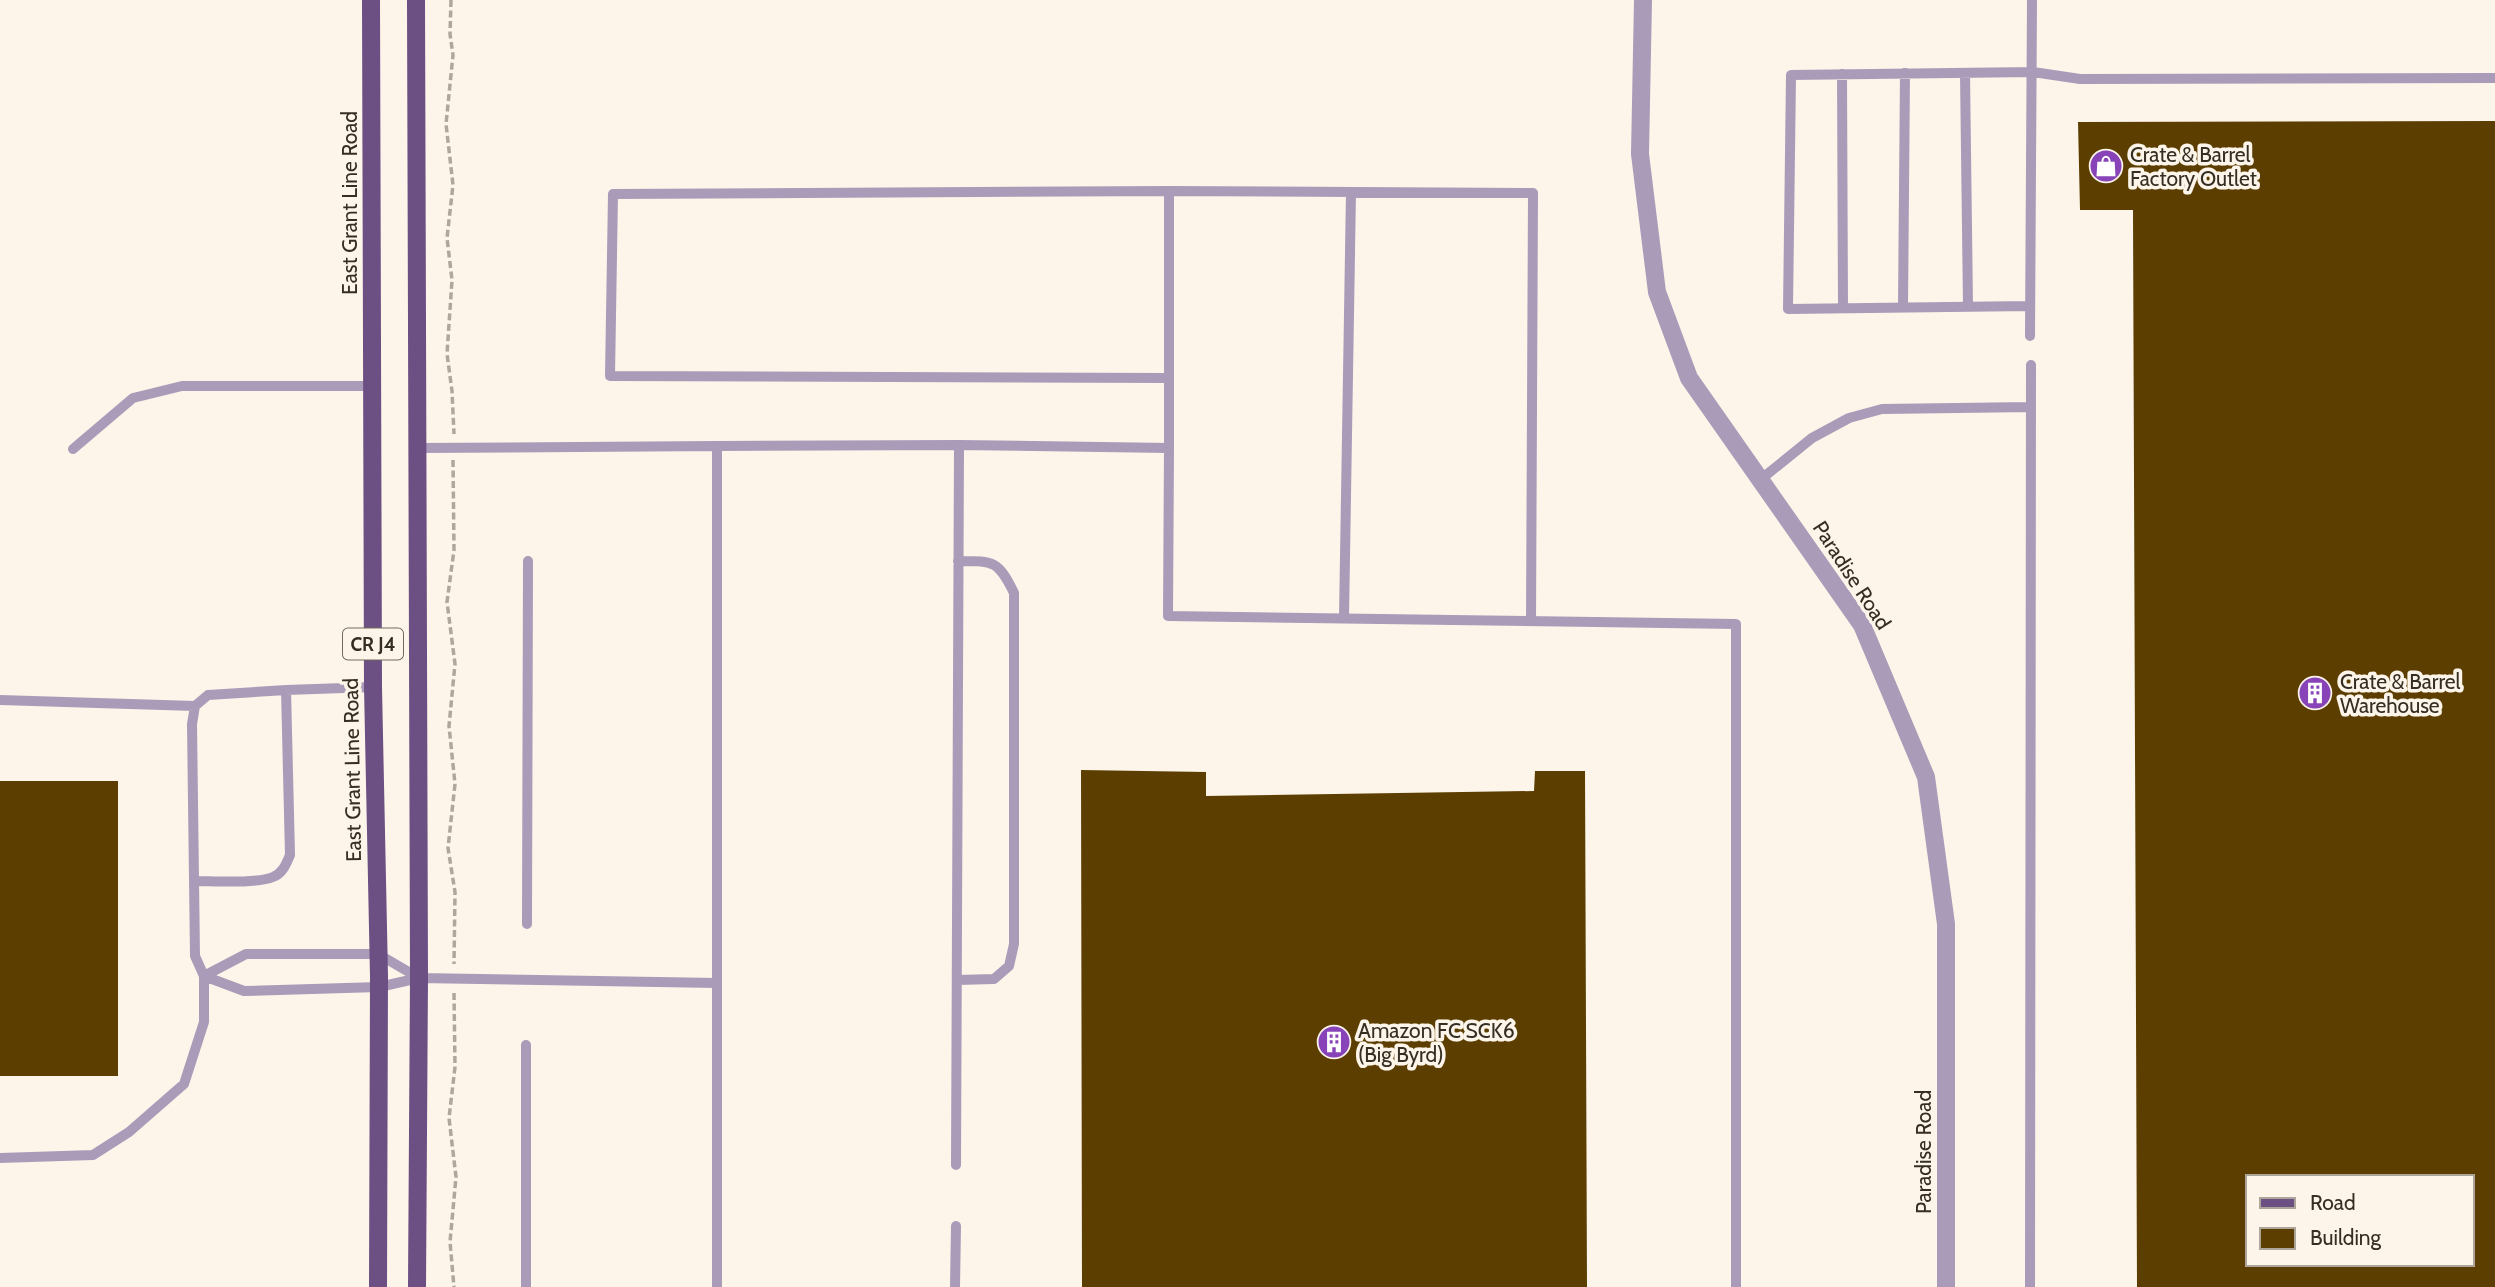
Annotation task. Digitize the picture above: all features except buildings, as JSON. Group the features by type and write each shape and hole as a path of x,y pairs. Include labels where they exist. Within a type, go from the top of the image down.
{"main road":[{"name":"East Grant Line Road","path":"371,0 373,687 379,987 378,1287"},
{"name":"CR J4","path":"416,0 419,978 417,1287"}],"street":[{"name":"Paradise Road","path":"1643,0 1640,154 1657,292 1689,377 1862,625 1926,777 1946,925 1946,1287"}],"lane":[{"path":"2030,337 2032,0"},
{"path":"2030,306 1788,309 1791,75 2033,72 2080,79 2495,78"},
{"path":"1903,307 1905,73"},
{"path":"1965,73 1968,306"},
{"path":"1842,74 1843,308"},
{"path":"1169,191 1168,616 1736,624 1736,1287"},
{"path":"1169,377 610,376 613,194 1169,191 1533,193 1531,621"},
{"path":"1344,618 1351,192"},
{"path":"2030,1287 2031,365"},
{"path":"74,449 133,398 181,386 372,386"},
{"path":"1760,480 1812,438 1849,418 1882,409 2031,407"},
{"path":"418,448 959,445 1169,448"},
{"path":"956,1165 959,445"},
{"path":"717,446 717,1287"},
{"path":"527,924 528,561"},
{"path":"957,980 994,979 1009,966 1014,944 1014,593 1004,573 989,561 958,561"},
{"path":"0,1158 93,1156 130,1132 184,1084 204,1022 204,976 195,956 192,724 195,706 208,695 373,687"},
{"path":"194,881 260,880 274,877 285,869 290,855 286,690"},
{"path":"0,700 195,706"},
{"path":"204,976 246,954 378,954 419,978"},
{"path":"204,976 244,991 379,987 419,978 717,983"},
{"path":"526,1045 526,1287"},
{"path":"956,1226 956,1287"}],"path":[{"path":"451,0 450,34 453,55 446,124 453,185 447,238 452,280 447,354 452,391 454,550 447,602 455,664 449,726 455,784 448,848 455,891 455,1067 449,1118 456,1177 450,1241 454,1287"}],"place":[{"name":"Crate & Barrel Factory Outlet","path":"2106,166"},
{"name":"Crate & Barrel Warehouse","path":"2315,693"},
{"name":"Amazon FC SCK6 (Big Byrd)","path":"1334,1042"}]}
